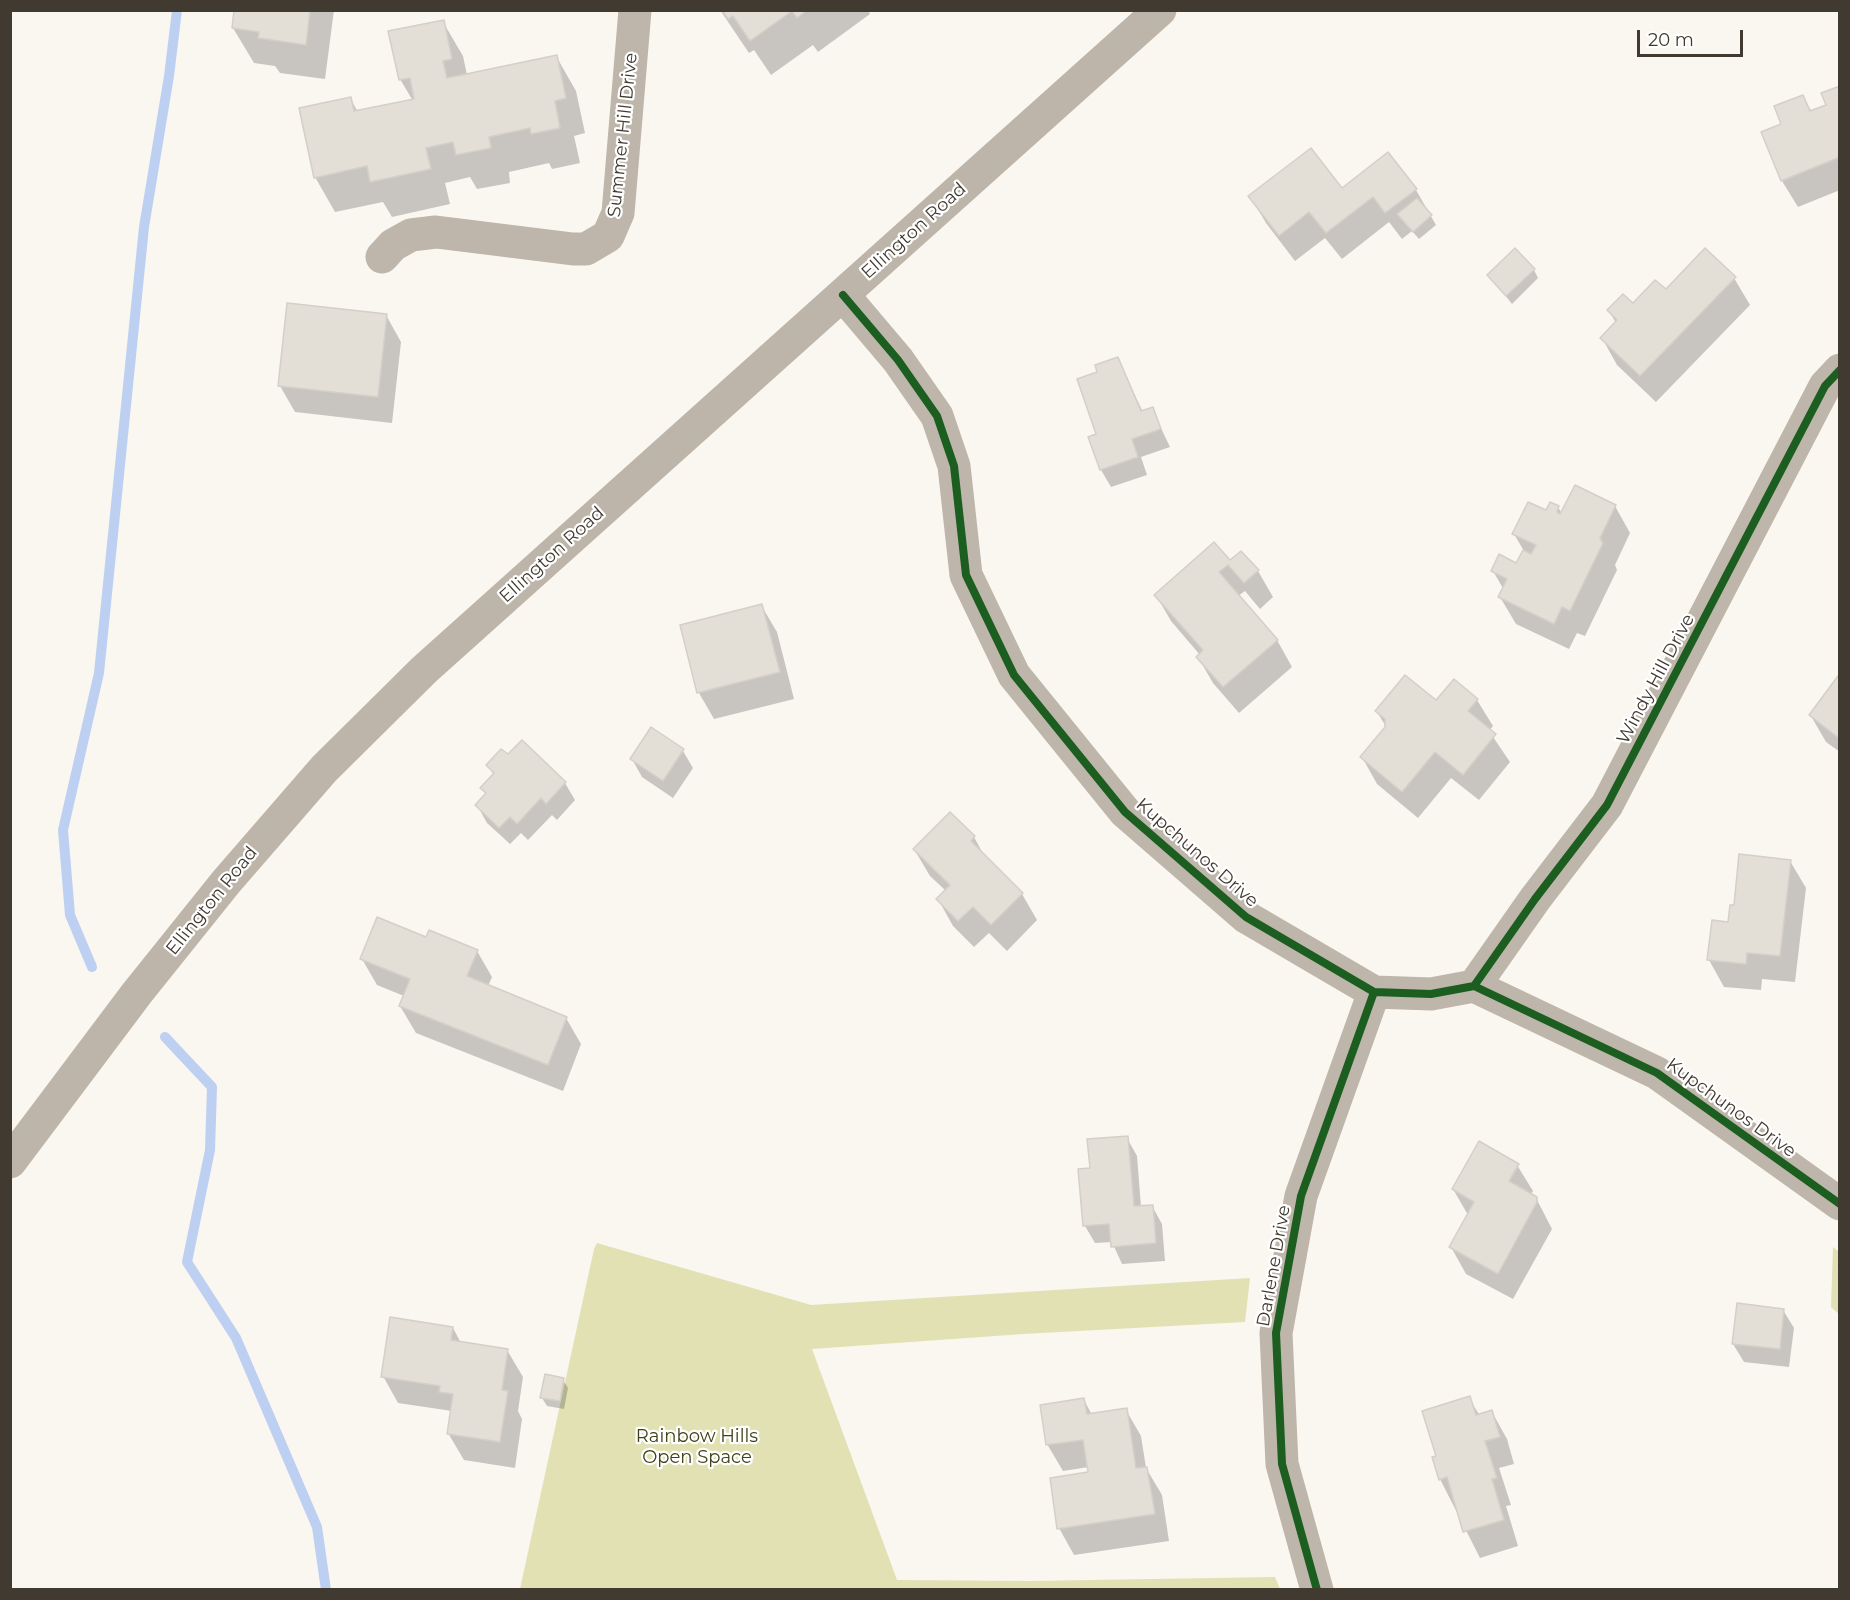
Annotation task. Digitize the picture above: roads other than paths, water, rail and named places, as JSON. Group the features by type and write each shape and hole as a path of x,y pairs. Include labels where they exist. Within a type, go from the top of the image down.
{"main road":[{"name":"Ellington Road","path":"10,1162 137,993 226,882 324,769 432,662 1160,10"}],"street":[{"name":"Summer Hill Drive","path":"382,257 393,244 411,235 436,232 573,249 586,249 608,236 618,213 635,10"},
{"name":"Kupchunos Drive","path":"843,295 898,360 937,416 954,466 966,575 1014,675 1125,812 1246,917 1374,992 1431,994 1474,986 1657,1073 1839,1204"},
{"name":"Windy Hill Drive","path":"1474,986 1535,899 1607,805 1825,386 1839,370"},
{"name":"Darlene Drive","path":"1317,1590 1282,1464 1276,1333 1301,1196 1374,992"}],"waterway":[{"path":"92,967 70,915 63,830 99,673 144,227 169,76 177,10"},
{"path":"165,1037 212,1087 210,1150 187,1262 236,1338 317,1527 326,1590"}],"park label":[{"name":"Rainbow Hills Open Space","path":"697,1447"}]}
